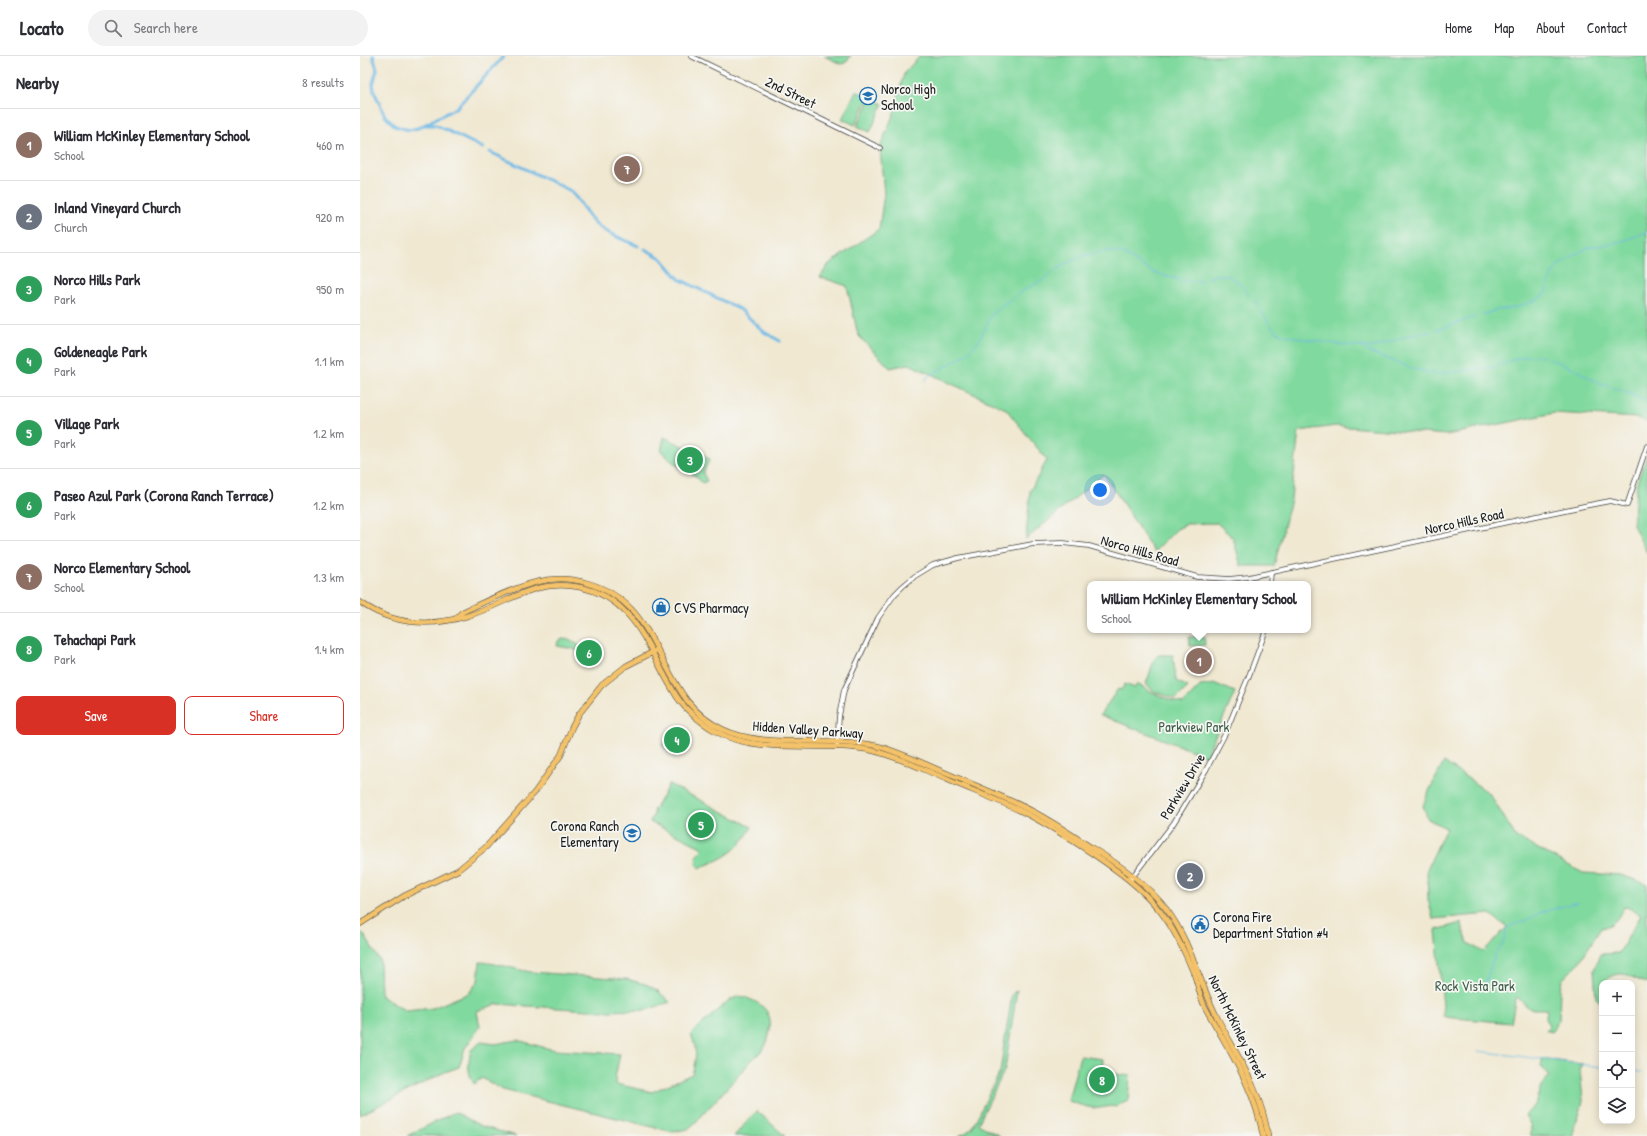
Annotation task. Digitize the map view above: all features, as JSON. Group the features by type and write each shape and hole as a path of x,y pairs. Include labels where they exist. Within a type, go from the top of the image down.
{"main road":[{"name":"Hidden Valley Parkway","path":"360,602 386,616 409,622 436,622 457,617 462,612 538,581 564,579 592,584 618,597 632,609 642,622 655,649 679,691 689,704 706,719 723,729 738,735 757,739 870,745 892,751 1028,809 1069,833 1132,877"},
{"path":"360,924 404,896 458,870 486,847 535,792 561,755 572,727 589,700 616,672 655,649"},
{"name":"Hidden Valley Parkway","path":"837,744 888,755 1005,804 1047,825 1132,877"},
{"path":"1005,804 1009,803 1024,810 1028,809 1031,813 1044,820 1047,825"},
{"path":"1069,833 1077,844"},
{"name":"North McKinley Street","path":"1132,877 1162,913 1179,939 1194,973 1204,1004 1243,1075 1259,1118 1263,1136"},
{"name":"North McKinley Street","path":"1132,877 1147,888 1166,909 1184,938 1212,1008 1253,1085 1262,1107 1268,1136"}],"street":[{"name":"2nd Street","path":"691,56 880,148"},
{"name":"Norco Hills Road","path":"837,744 839,716 844,690 878,618 894,595 903,586 915,576 933,565 958,558 1033,544 1054,542 1089,546 1197,577 1229,579 1271,572 1551,513 1610,502 1627,505 1647,446"},
{"path":"1270,581 1271,572"},
{"name":"Parkview Drive","path":"1132,877 1173,824 1199,782 1222,740 1265,633"}],"green space":[{"path":"824,56 851,56 845,63 841,64"},
{"path":"920,56 1647,56 1647,422 1638,418 1554,413 1447,435 1336,426 1299,431 1291,499 1274,566 1241,566 1233,538 1217,523 1187,524 1177,529 1154,552 1104,474 1026,539 1030,491 1047,460 1006,409 909,364 890,368 858,335 847,286 820,277 829,264 879,229 884,194 880,148 895,110 905,72"},
{"path":"856,91 869,97 855,125 842,119"},
{"path":"871,98 883,104 870,132 857,126"},
{"path":"664,437 710,459 703,473 707,481 702,483 697,477 675,464 661,451"},
{"path":"1647,456 1647,553 1633,525 1637,482"},
{"path":"1204,636 1205,645 1190,646 1189,637"},
{"path":"563,639 571,640 586,651 594,646 602,657 592,665 574,649 557,646 558,641"},
{"path":"1159,655 1173,655 1176,681 1188,687 1176,699 1155,692 1146,684 1155,658"},
{"name":"Parkview Park","path":"1125,684 1135,688 1137,684 1162,697 1183,704 1200,686 1216,684 1235,692 1206,756 1100,715 1118,689 1121,690"},
{"path":"679,731 682,731 689,737 680,747 676,756 662,745"},
{"name":"Rock Vista Park","path":"1444,762 1489,793 1516,837 1583,873 1621,875 1647,884 1647,983 1624,974 1615,975 1606,980 1599,980 1599,1001 1596,998 1594,970 1600,954 1619,953 1641,915 1627,907 1623,908 1617,919 1612,924 1601,928 1578,964 1562,980 1560,989 1559,1020 1552,1032 1546,1030 1549,1025 1545,1019 1547,1013 1546,1009 1530,1009 1517,997 1511,1023 1444,1017 1436,930 1461,923 1468,943 1483,952 1507,927 1490,914 1433,919 1428,899 1427,869 1446,828 1428,819 1423,806"},
{"path":"669,784 752,827 736,848 730,853 699,868 697,866 696,857 702,851 701,847 650,822 654,814 653,810"},
{"path":"363,933 380,961 381,996 406,1011 433,1008 469,993 478,981 480,962 531,972 627,979 648,985 658,991 670,1002 647,1010 603,1011 497,1004 477,1011 480,1027 465,1048 459,1067 445,1072 360,1115 360,935"},
{"path":"1017,990 1005,1069 978,1124 1000,1136 996,1136 989,1132 976,1136 959,1136 972,1128 1000,1072 1012,994"},
{"path":"740,996 756,1002 767,1012 770,1024 767,1042 760,1052 688,1129 673,1132 503,1090 482,1078 474,1084 470,1075 469,1063 471,1050 481,1042 495,1044 517,1040 554,1050 620,1054 615,1078 616,1084 652,1092 692,1074 696,1054 691,1034 729,1000"},
{"path":"1080,1056 1103,1059 1102,1072 1130,1076 1128,1100 1117,1105 1116,1107 1111,1106 1097,1108 1091,1108 1069,1101 1068,1100"},
{"path":"1543,1059 1583,1064 1580,1070 1583,1100 1580,1113 1574,1126 1574,1136 1531,1136 1531,1126 1525,1115 1535,1105 1540,1089 1549,1076 1541,1066"},
{"path":"757,1111 785,1136 734,1136"},
{"path":"455,1112 481,1126 516,1136 407,1136"}],"waterway":[{"path":"373,56 377,69 373,84 374,91 385,116 395,126 409,130 418,128 456,108 504,56"},
{"path":"426,125 436,125 483,148"},
{"path":"490,152 569,190 577,198 598,226 609,233 638,246"},
{"path":"1481,315 1497,310 1514,308 1534,301 1545,294 1552,274 1557,267 1577,253 1590,247 1617,243 1647,232"},
{"path":"645,249 661,258 679,279 741,310 764,332 780,341"},
{"path":"925,381 927,377 967,354 979,340 991,316 998,308 1021,292 1043,280 1062,266 1082,256 1107,251 1124,254 1154,273 1185,281 1202,281"},
{"path":"1206,279 1219,275 1231,277 1241,285 1249,296"},
{"path":"1255,301 1276,331 1293,337 1374,347 1403,337 1430,332"},
{"path":"1436,330 1475,317"},
{"path":"1362,347 1369,352 1414,369 1435,374 1495,367 1514,359 1528,356 1545,357"},
{"path":"1550,359 1575,369 1600,384 1615,388 1647,401"},
{"path":"1485,984 1494,957 1504,941 1506,929 1508,927 1531,918 1539,913 1578,902"},
{"path":"1478,1051 1599,1067"},
{"path":"1635,1071 1642,1072"}],"place":[{"name":"Norco High School","path":"868,96"},
{"name":"Norco Elementary School","path":"627,169"},
{"name":"Norco Hills Park","path":"690,460"},
{"name":"CVS Pharmacy","path":"661,607"},
{"name":"Paseo Azul Park (Corona Ranch Terrace)","path":"589,653"},
{"name":"William McKinley Elementary School","path":"1199,661"},
{"name":"Goldeneagle Park","path":"677,740"},
{"name":"Village Park","path":"701,825"},
{"name":"Corona Ranch Elementary","path":"632,833"},
{"name":"Inland Vineyard Church","path":"1190,876"},
{"name":"Corona Fire Department Station #4","path":"1200,924"},
{"name":"Tehachapi Park","path":"1102,1080"}]}
